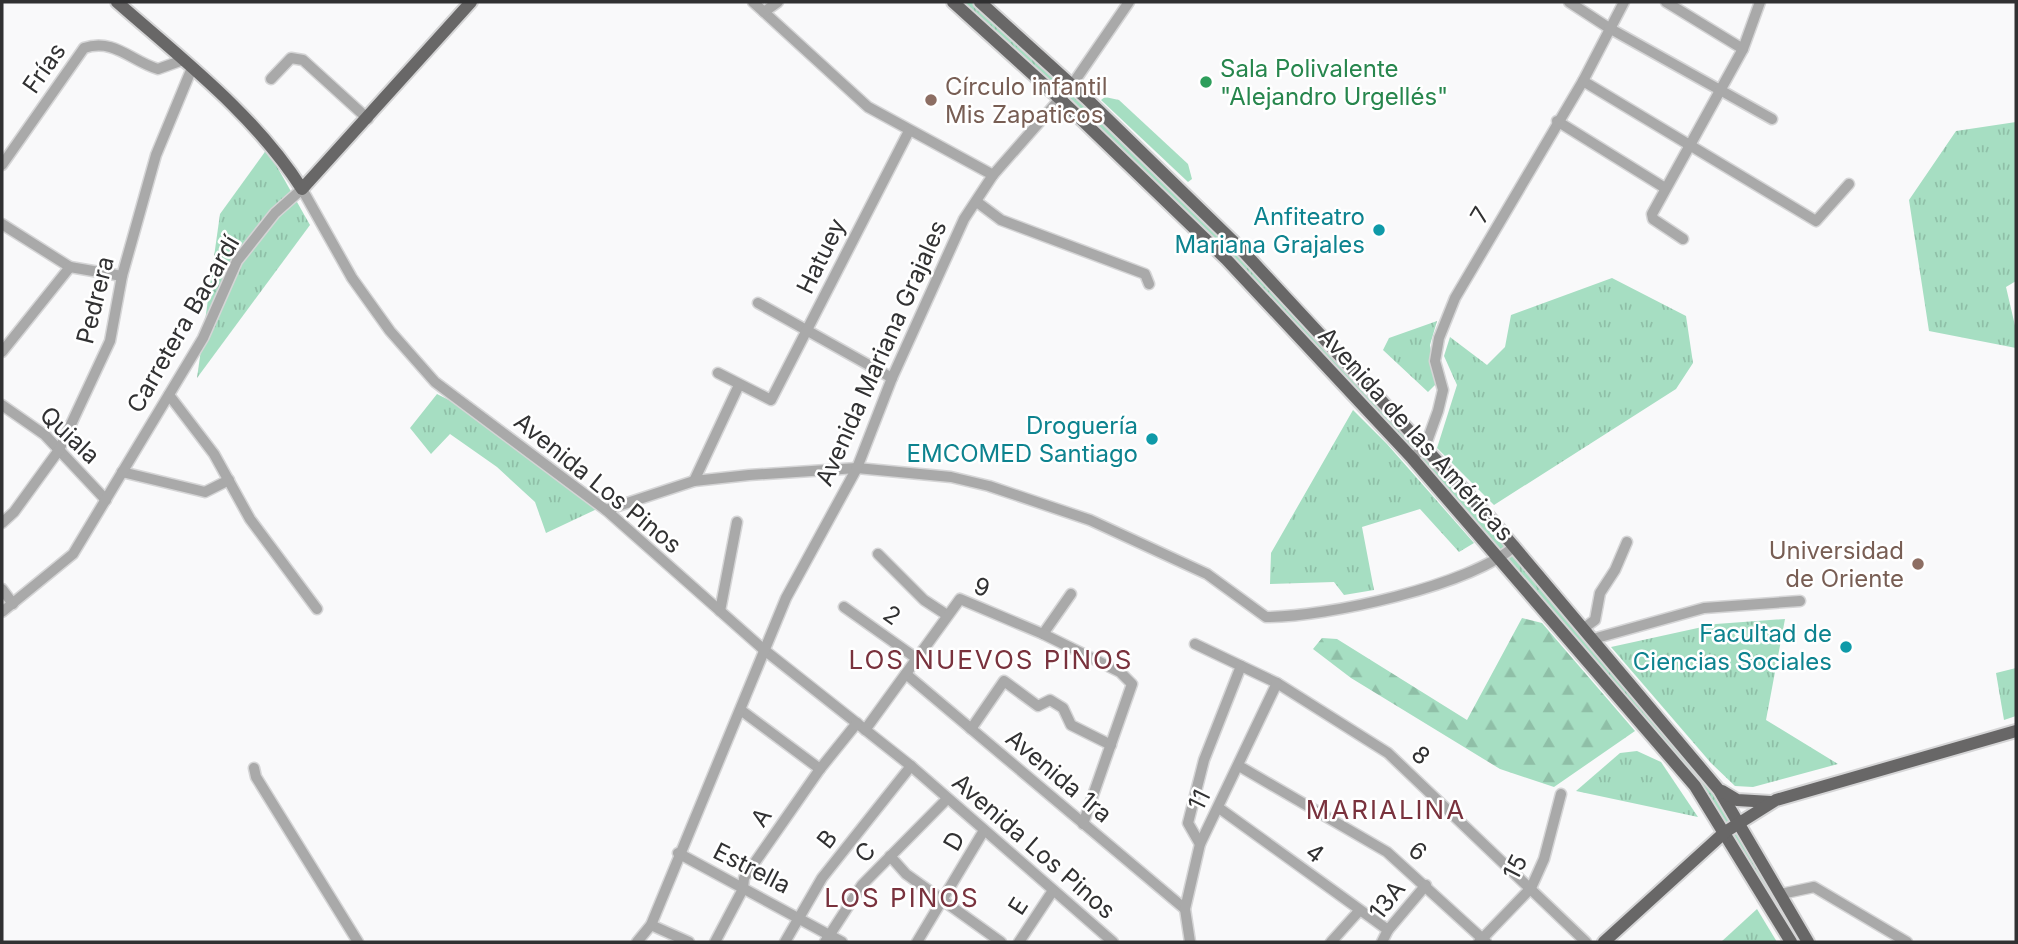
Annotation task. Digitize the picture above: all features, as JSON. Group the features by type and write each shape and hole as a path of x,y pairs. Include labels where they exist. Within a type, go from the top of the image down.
{"main road":[{"name":"Avenida Los Pinos","path":"117,2 188,64 281,156 302,189"},
{"name":"Carretera Bacardí","path":"302,189 471,2"},
{"name":"Avenida de las Américas","path":"953,2 1059,98 1226,259 1412,458 1695,786 1726,832 1791,942"},
{"name":"Avenida de las Américas","path":"980,2 1072,85 1240,248 1515,546 1719,790 1740,821 1808,942"},
{"path":"1604,942 1726,832 1772,802 2016,731"},
{"path":"1719,790 1737,800 1772,802"}],"street":[{"path":"753,2 868,107 993,176"},
{"path":"764,12 771,2"},
{"path":"764,12 778,2"},
{"name":"Avenida Mariana Grajales","path":"637,942 651,925 678,853 742,711 763,649 810,549 857,468 892,379 964,219 993,176 1072,85 1129,2"},
{"path":"1569,2 1720,92 1772,119"},
{"name":"7","path":"1425,447 1443,390 1435,361 1439,338 1450,308 1583,80 1624,2"},
{"path":"1666,2 1743,49"},
{"path":"1683,239 1653,219 1652,214 1743,49 1760,2"},
{"name":"Frías","path":"2,165 84,48 95,44 112,46 158,69 188,64"},
{"path":"271,79 291,58 303,60 368,119"},
{"name":"Pedrera","path":"2,523 14,512 58,450 110,341 122,276 156,155 188,64"},
{"path":"1583,80 1816,221 1849,184"},
{"path":"1557,121 1665,188"},
{"name":"Hatuey","path":"739,385 771,400 909,131"},
{"name":"Carretera Bacardí","path":"2,612 73,554 203,338 237,261 275,214 302,189"},
{"name":"Avenida Los Pinos","path":"302,189 352,278 390,331 435,382 606,510 763,649 911,766 946,800 1113,942"},
{"path":"976,202 1001,220 1145,274 1149,284"},
{"path":"2,224 70,267 122,276"},
{"path":"2,352 70,267"},
{"path":"758,303 806,333 892,379"},
{"path":"694,481 739,385 718,373"},
{"path":"169,395 214,454 250,519 317,609"},
{"name":"Quiala","path":"2,405 45,435 106,500"},
{"path":"1412,458 1425,447"},
{"path":"606,510 694,481 857,468 951,477 989,486 1090,520 1207,574 1266,617 1326,611 1415,591 1470,573 1500,559 1515,546"},
{"path":"122,472 205,492 229,480"},
{"path":"720,611 737,522"},
{"path":"1584,628 1595,620 1600,593 1628,542"},
{"path":"878,554 924,600 947,615"},
{"path":"2,589 13,604"},
{"path":"1043,634 1071,594"},
{"name":"9","path":"861,726 906,674 960,599 1043,634 1120,672 1132,684 1111,746"},
{"path":"1593,639 1704,608 1800,601"},
{"name":"2","path":"844,607 916,658"},
{"name":"8","path":"1195,644 1277,682 1388,753 1586,942"},
{"path":"1200,844 1188,823 1204,760 1241,666"},
{"name":"Avenida 1ra","path":"906,674 1185,909"},
{"path":"971,729 1004,681 1038,706 1050,700 1063,708 1071,725 1111,746 1083,824"},
{"name":"11","path":"1190,942 1185,909 1200,844 1277,682"},
{"path":"742,711 820,769"},
{"name":"A","path":"715,942 743,889 744,878 820,769 861,726"},
{"name":"B","path":"785,942 822,878 911,766"},
{"name":"6","path":"1239,766 1387,852 1426,885 1482,941"},
{"path":"254,768 256,777 358,942"},
{"name":"15","path":"1482,941 1531,888 1544,859 1561,794"},
{"name":"C","path":"827,938 862,885 946,800"},
{"name":"4","path":"1219,808 1388,930"},
{"name":"D","path":"916,942 983,832"},
{"name":"Estrella","path":"678,853 799,916 827,938 842,942"},
{"path":"890,856 906,874 942,902 1001,942"},
{"name":"13A","path":"1382,942 1388,930 1426,885"},
{"path":"1781,894 1814,887 1907,942"},
{"name":"E","path":"1019,942 1052,892"},
{"path":"1332,942 1359,911"},
{"path":"651,925 689,942"}],"green space":[{"path":"961,2 973,2 1065,85 1059,91"},
{"path":"1072,92 1216,231 1418,448 1414,453 1067,98"},
{"path":"1105,97 1119,100 1188,164 1192,179 1188,182 1101,100"},
{"path":"2016,122 2016,281 2006,287 2016,330 2016,348 1929,331 1909,200 1956,131"},
{"path":"267,149 310,225 197,378 220,214"},
{"path":"1612,278 1686,316 1693,363 1676,389 1494,505 1437,448 1457,385 1444,356 1450,337 1487,365 1505,347 1511,315"},
{"path":"1437,321 1430,345 1436,384 1428,392 1383,350 1389,338"},
{"path":"437,394 455,403 597,509 546,533 535,502 497,467 450,434 431,454 410,428"},
{"path":"1353,410 1387,444 1474,543 1459,552 1420,509 1362,527 1374,590 1344,595 1334,582 1270,584 1271,553"},
{"path":"1423,453 1508,547 1502,553 1418,457"},
{"path":"1513,552 1705,779 1733,820 1727,824 1699,783 1506,558"},
{"path":"1522,618 1542,623 1635,731 1554,787 1500,769 1351,678 1313,649 1322,638 1337,639 1467,720"},
{"path":"1785,619 1766,720 1838,764 1753,787 1735,786 1711,763 1611,647 1716,624"},
{"path":"2016,668 2016,716 2004,720 1996,673"},
{"path":"1637,751 1661,762 1698,817 1576,791 1620,753"},
{"path":"1738,829 1803,942 1797,942 1733,833"},
{"path":"1757,909 1777,942 1721,942"}],"place":[{"name":"Sala Polivalente \"Alejandro Urgellés\"","path":"1206,82"},
{"name":"Círculo infantil Mis Zapaticos","path":"931,100"},
{"name":"Anfiteatro Mariana Grajales","path":"1379,230"},
{"name":"Droguería EMCOMED Santiago","path":"1152,439"},
{"name":"Universidad de Oriente","path":"1918,564"},
{"name":"Facultad de Ciencias Sociales","path":"1846,647"}],"district":[{"name":"LOS NUEVOS PINOS","path":"991,659"},
{"name":"MARIALINA","path":"1386,809"},
{"name":"LOS PINOS","path":"902,897"}]}
